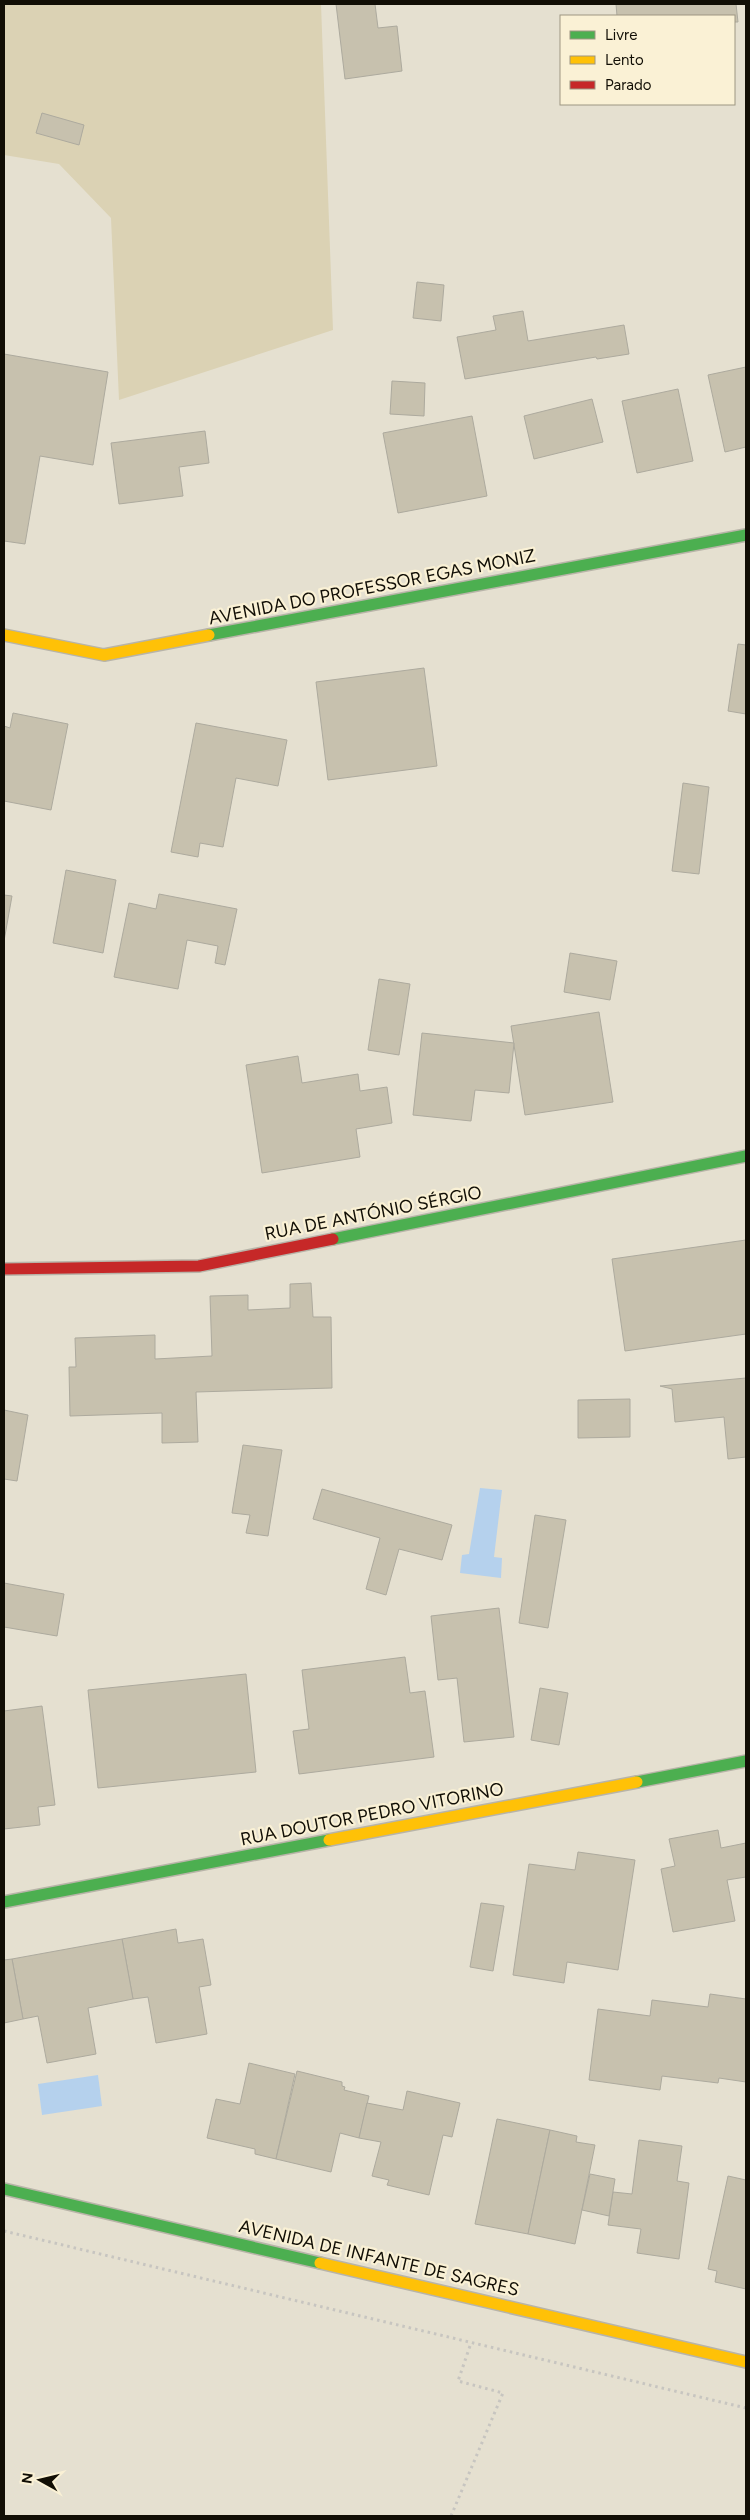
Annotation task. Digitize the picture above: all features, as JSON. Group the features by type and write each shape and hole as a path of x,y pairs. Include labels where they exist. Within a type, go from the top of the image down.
{"street":[{"name":"AVENIDA DO PROFESSOR EGAS MONIZ","path":"4,635 104,654 746,535"},
{"name":"RUA DE ANTÓNIO SÉRGIO","path":"4,1269 199,1266 746,1156"},
{"name":"RUA DOUTOR PEDRO VITORINO","path":"4,1902 746,1761"},
{"name":"AVENIDA DE INFANTE DE SAGRES","path":"4,2189 746,2362"}],"path":[{"path":"4,2231 746,2408"},
{"path":"451,2516 503,2393 498,2390 458,2381 471,2343"}],"shaded area":[{"path":"4,4 321,4 333,330 119,400 111,218 59,164 4,155"}],"water":[{"path":"480,1488 502,1490 494,1557 502,1558 501,1578 460,1573 462,1555 469,1554"},
{"path":"98,2075 102,2106 42,2115 38,2084"}],"building":[{"path":"336,4 375,4 378,28 397,26 402,71 345,79"},
{"path":"616,4 736,4 738,22 735,22 735,15 617,15"},
{"path":"42,113 84,125 79,145 36,133"},
{"path":"417,282 444,285 441,321 413,318"},
{"path":"523,311 528,341 624,325 629,354 597,359 596,357 465,379 457,337 496,330 493,316"},
{"path":"4,354 108,372 93,465 40,456 25,544 4,541"},
{"path":"746,367 746,447 725,452 708,375"},
{"path":"392,381 425,383 424,416 390,414"},
{"path":"678,389 693,461 637,473 622,401"},
{"path":"592,399 603,442 534,459 524,416"},
{"path":"472,416 487,496 398,513 383,433"},
{"path":"205,431 209,463 179,467 183,496 119,504 111,443"},
{"path":"738,644 746,645 746,714 728,711"},
{"path":"424,668 437,766 328,780 316,682"},
{"path":"13,713 68,724 51,810 4,801 4,726 10,728"},
{"path":"196,723 287,740 278,786 236,778 223,847 200,843 198,857 171,852"},
{"path":"683,783 709,787 699,874 672,871"},
{"path":"66,870 116,880 103,953 53,943"},
{"path":"159,894 237,909 225,965 215,963 218,946 187,940 178,989 114,977 129,903 156,909"},
{"path":"4,895 12,896 4,941"},
{"path":"570,953 617,961 610,1000 564,992"},
{"path":"379,979 410,984 399,1055 368,1050"},
{"path":"599,1012 613,1102 525,1115 511,1026"},
{"path":"422,1033 514,1043 509,1093 475,1090 471,1121 413,1115"},
{"path":"298,1056 302,1083 358,1074 360,1091 387,1087 392,1123 356,1129 360,1157 262,1173 246,1065"},
{"path":"746,1240 746,1334 625,1351 612,1259"},
{"path":"311,1283 313,1317 331,1317 332,1388 196,1392 198,1442 162,1443 162,1413 70,1416 69,1367 76,1367 75,1338 155,1335 155,1359 212,1356 210,1296 248,1295 248,1310 290,1308 290,1284"},
{"path":"746,1378 746,1457 728,1459 724,1417 675,1422 672,1389 660,1386"},
{"path":"630,1399 630,1437 578,1438 578,1400"},
{"path":"4,1410 28,1415 17,1481 4,1479"},
{"path":"243,1445 282,1450 268,1536 246,1533 250,1515 232,1513"},
{"path":"322,1489 452,1525 442,1560 399,1549 386,1595 366,1589 380,1538 313,1519"},
{"path":"535,1515 566,1520 548,1628 519,1623"},
{"path":"4,1583 64,1594 57,1636 4,1627"},
{"path":"499,1608 514,1737 464,1742 457,1678 438,1680 431,1616"},
{"path":"405,1657 410,1693 425,1691 434,1757 299,1774 293,1731 309,1729 302,1670"},
{"path":"246,1674 256,1772 98,1788 88,1690"},
{"path":"540,1688 568,1693 559,1745 531,1740"},
{"path":"42,1706 55,1805 38,1807 40,1825 4,1829 4,1711"},
{"path":"718,1830 721,1848 746,1843 746,1877 727,1880 735,1921 673,1932 661,1869 675,1866 669,1839"},
{"path":"578,1852 635,1860 618,1970 567,1962 564,1983 513,1975 529,1864 575,1870"},
{"path":"481,1903 504,1906 493,1971 470,1967"},
{"path":"176,1929 178,1943 203,1939 211,1985 199,1987 207,2034 156,2043 148,1997 133,1999 122,1939"},
{"path":"122,1939 133,1999 88,2008 96,2054 47,2063 38,2016 23,2019 12,1959"},
{"path":"12,1959 23,2019 4,2023 4,1960"},
{"path":"710,1994 746,1999 746,2082 719,2078 718,2083 662,2076 660,2090 589,2080 598,2009 650,2016 652,2000 708,2007"},
{"path":"249,2063 295,2074 276,2159 255,2154 255,2149 207,2138 216,2099 240,2104"},
{"path":"297,2071 342,2082 342,2086 345,2087 344,2090 369,2096 359,2138 340,2133 331,2172 276,2159"},
{"path":"407,2091 460,2103 452,2137 443,2135 429,2195 387,2185 389,2180 372,2176 381,2142 359,2138 367,2103 403,2110"},
{"path":"497,2119 550,2130 528,2234 475,2224"},
{"path":"550,2130 577,2136 576,2142 595,2145 575,2244 528,2234"},
{"path":"639,2140 682,2146 677,2181 689,2183 679,2259 637,2253 641,2229 608,2225 613,2192 632,2194"},
{"path":"590,2174 615,2179 609,2216 582,2210"},
{"path":"728,2176 746,2180 746,2289 715,2282 717,2271 708,2269"}],"traffic: fast":[{"path":"209,635 746,535"},
{"path":"333,1239 746,1156"},
{"path":"637,1782 746,1761"},
{"path":"4,1902 329,1840"},
{"path":"4,2189 320,2263"}],"traffic: slow":[{"path":"4,635 104,655 209,635"},
{"path":"329,1840 637,1782"},
{"path":"320,2263 746,2362"}],"traffic: jam":[{"path":"4,1269 199,1266 333,1239"}]}
